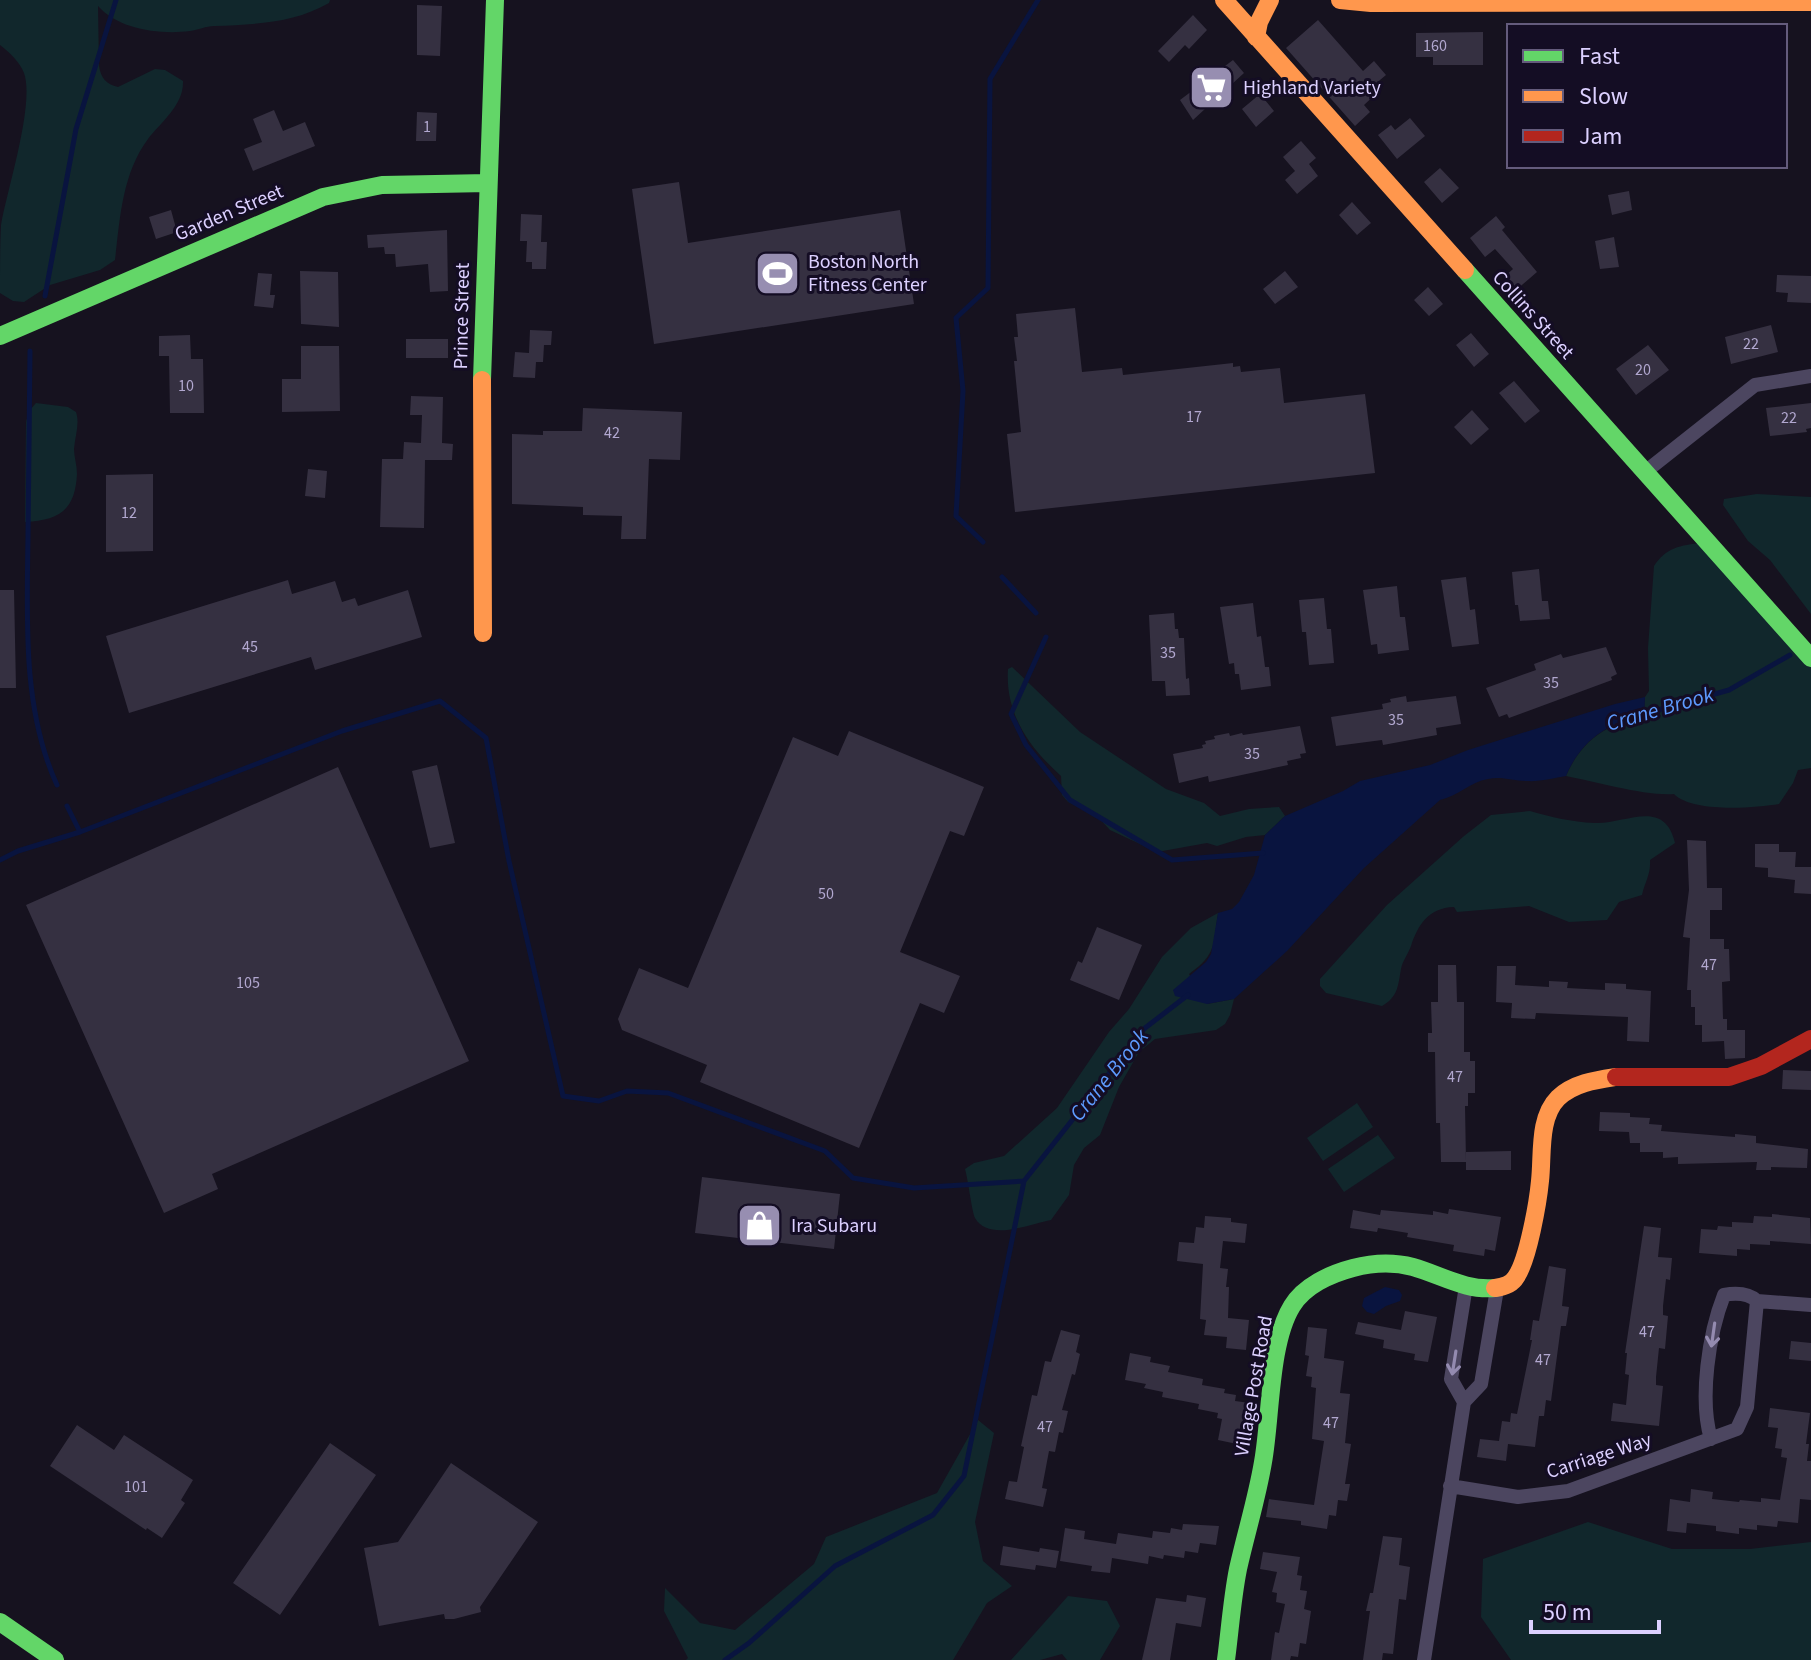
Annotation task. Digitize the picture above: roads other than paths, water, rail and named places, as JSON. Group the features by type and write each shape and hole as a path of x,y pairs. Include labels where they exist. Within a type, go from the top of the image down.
{"main road":[{"name":"Prince Street","path":"483,633 480,560 483,345 495,0"},
{"name":"Collins Street","path":"1224,0 1811,658"},
{"path":"1256,37 1259,22 1270,0"},
{"path":"1340,0 1371,3 1811,2"},
{"name":"Garden Street","path":"0,336 323,197 382,185 488,183"},
{"path":"1497,1289 1510,1283 1522,1265 1540,1185 1546,1124 1555,1101 1567,1090 1586,1081 1603,1078 1729,1077 1753,1069 1811,1039"},
{"name":"Village Post Road","path":"1226,1660 1237,1574 1263,1464 1282,1341 1288,1313 1294,1303 1334,1275 1369,1265 1399,1263 1466,1286 1497,1289"},
{"path":"0,1622 55,1660"}],"street":[{"path":"1645,472 1755,385 1811,376"},
{"path":"1464,1402 1451,1379 1466,1286"},
{"path":"1424,1660 1464,1402 1481,1384 1497,1289"},
{"path":"1711,1439 1706,1423 1707,1390 1716,1316 1724,1295 1736,1293 1757,1301 1811,1305"},
{"name":"Carriage Way","path":"1450,1486 1518,1497 1568,1491 1737,1429 1747,1407 1757,1301"}],"waterway":[{"path":"45,296 76,129 116,0"},
{"path":"983,542 956,516 963,391 956,318 988,288 990,79 1038,0"},
{"path":"30,351 29,663 38,726 57,785"},
{"path":"1002,577 1036,613"},
{"path":"1046,637 1011,714 1026,745 1070,800 1172,860 1263,853"},
{"name":"Crane Brook","path":"1640,715 1729,690 1790,655"},
{"path":"0,860 342,731 440,701 486,738 509,861 563,1096 599,1101 627,1091 668,1093 825,1151 853,1178 914,1188 1024,1181"},
{"path":"67,806 80,832"},
{"name":"Crane Brook","path":"725,1660 749,1643 835,1566 933,1515 964,1476 1024,1181 1145,1028 1188,995"}],"place":[{"name":"Highland Variety","path":"1212,88"},
{"name":"Boston North Fitness Center","path":"777,273"},
{"name":"Ira Subaru","path":"760,1226"}]}
